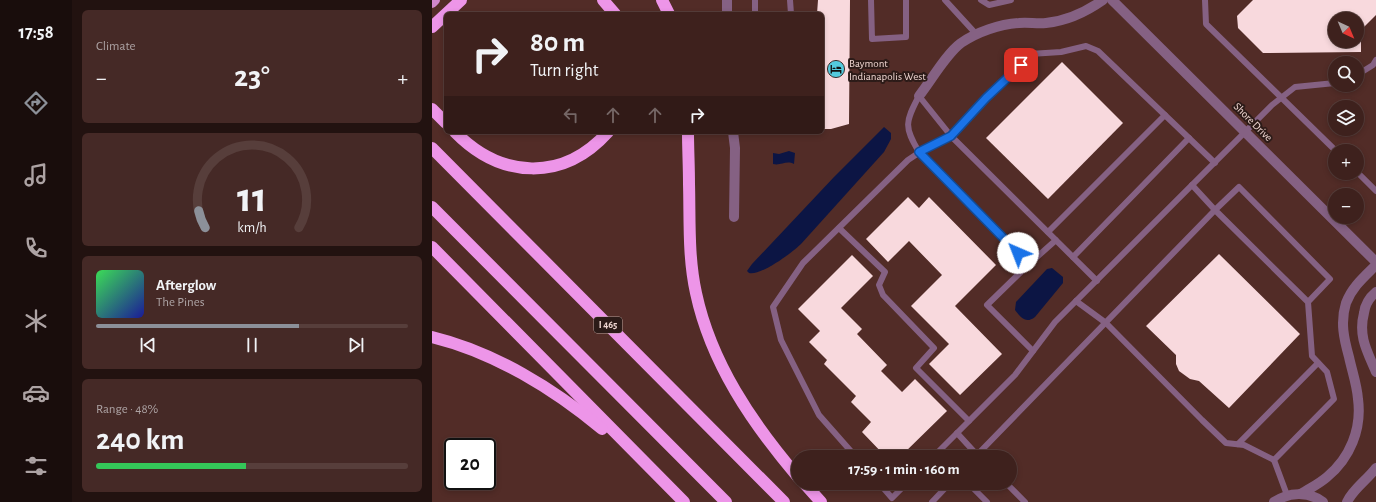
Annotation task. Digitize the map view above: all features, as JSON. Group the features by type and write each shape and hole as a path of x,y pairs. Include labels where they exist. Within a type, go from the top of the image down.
{"highway":[{"path":"448,12 461,0"},
{"path":"603,0 612,12"},
{"path":"662,0 668,12"},
{"path":"432,26 444,15"},
{"path":"432,109 444,121"},
{"path":"457,134 467,144 483,155 510,166 530,168 550,167 578,157 594,146 606,134"},
{"path":"688,134 689,238 696,293 703,318 717,354 737,393 764,436 791,469"},
{"name":"I 465","path":"432,148 784,502"},
{"path":"432,207 726,502"},
{"path":"432,247 684,502"},
{"path":"432,337 472,350 512,368 549,390 582,412 654,472"},
{"path":"810,490 821,502"}],"main road":[{"path":"432,3 435,0"}],"street":[{"path":"727,0 727,12"},
{"path":"919,96 951,53 961,44 977,34 1018,22 1046,23 1069,18 1091,8 1103,0"},
{"name":"Shore Drive","path":"1112,0 1376,262"},
{"path":"733,134 735,148 734,217"},
{"path":"1301,494 1321,482 1339,467 1355,436 1359,422 1358,399 1342,323 1346,303 1352,290 1376,265"},
{"path":"1376,292 1370,298 1365,308 1361,325 1363,341 1376,372"},
{"path":"1347,502 1376,468"},
{"path":"1274,502 1287,495 1301,494 1314,497 1323,502"}],"lane":[{"path":"755,0 755,12"},
{"path":"790,0 791,12"},
{"path":"871,0 872,39 906,37 906,0"},
{"path":"945,0 977,34"},
{"path":"982,0 989,5 1011,0"},
{"path":"1205,0 1206,24 1329,144"},
{"path":"850,450 819,415 781,340 773,307 803,263 908,160 919,152 951,136 1030,54 1061,52 1086,46 1098,51 1215,162"},
{"path":"1364,71 1373,65 1376,60"},
{"path":"940,450 1015,375 1055,322 1272,105 1295,87 1328,84"},
{"path":"1029,264 919,152 910,138 907,126 909,114 919,96 951,136 1097,281"},
{"path":"1048,232 1165,115"},
{"path":"1073,257 1189,138"},
{"path":"1364,179 1376,191"},
{"path":"1192,185 1215,210 1308,302 1312,356 1327,372 1334,399 1274,460"},
{"path":"983,450 1239,187 1330,279 1308,302"},
{"path":"839,228 885,272 878,285 883,295 934,348 916,368 969,421"},
{"path":"1033,351 987,305 1056,240"},
{"path":"1076,301 1106,323 1226,443 1244,445 1274,460 1287,495"},
{"path":"1238,444 1318,363"},
{"path":"957,433 972,450"},
{"path":"885,490 892,498 900,490"},
{"path":"932,502 943,490"},
{"path":"975,490 986,502"},
{"path":"1013,490 1024,502"}],"shaded area":[{"path":"884,127 891,133 891,139 884,152 801,244 769,267 761,271 749,273 747,271 752,264 834,177"},
{"path":"789,151 795,153 794,164 773,164 773,153 779,154"},
{"path":"1052,268 1063,277 1063,283 1035,317 1029,320 1024,319 1015,310 1016,302 1047,269"}],"building":[{"name":"Baymont Indianapolis West","path":"818,0 850,0 849,124 831,129 824,129 824,12 817,12"},
{"path":"1253,0 1376,0 1376,15 1364,27 1364,12 1328,12 1328,48 1361,48 1361,52 1263,53 1238,28 1237,16"},
{"path":"1062,62 1123,123 1048,199 986,138"},
{"path":"908,197 919,208 929,197 996,265 955,306 1002,354 960,395 929,364 949,344 911,306 942,275 909,241 888,262 866,239"},
{"path":"1219,254 1300,334 1229,408 1199,381 1190,379 1179,371 1176,364 1176,355 1146,326"},
{"path":"852,255 873,276 841,308 862,329 857,334 887,365 881,371 902,392 915,379 947,411 907,450 879,450 862,432 871,422 851,402 856,396 824,364 827,360 809,342 820,331 798,309"}],"place":[{"name":"Baymont Indianapolis West","path":"836,69"}],"route":[{"path":"1018,253 919,152 951,136 986,98 1021,65"}]}
